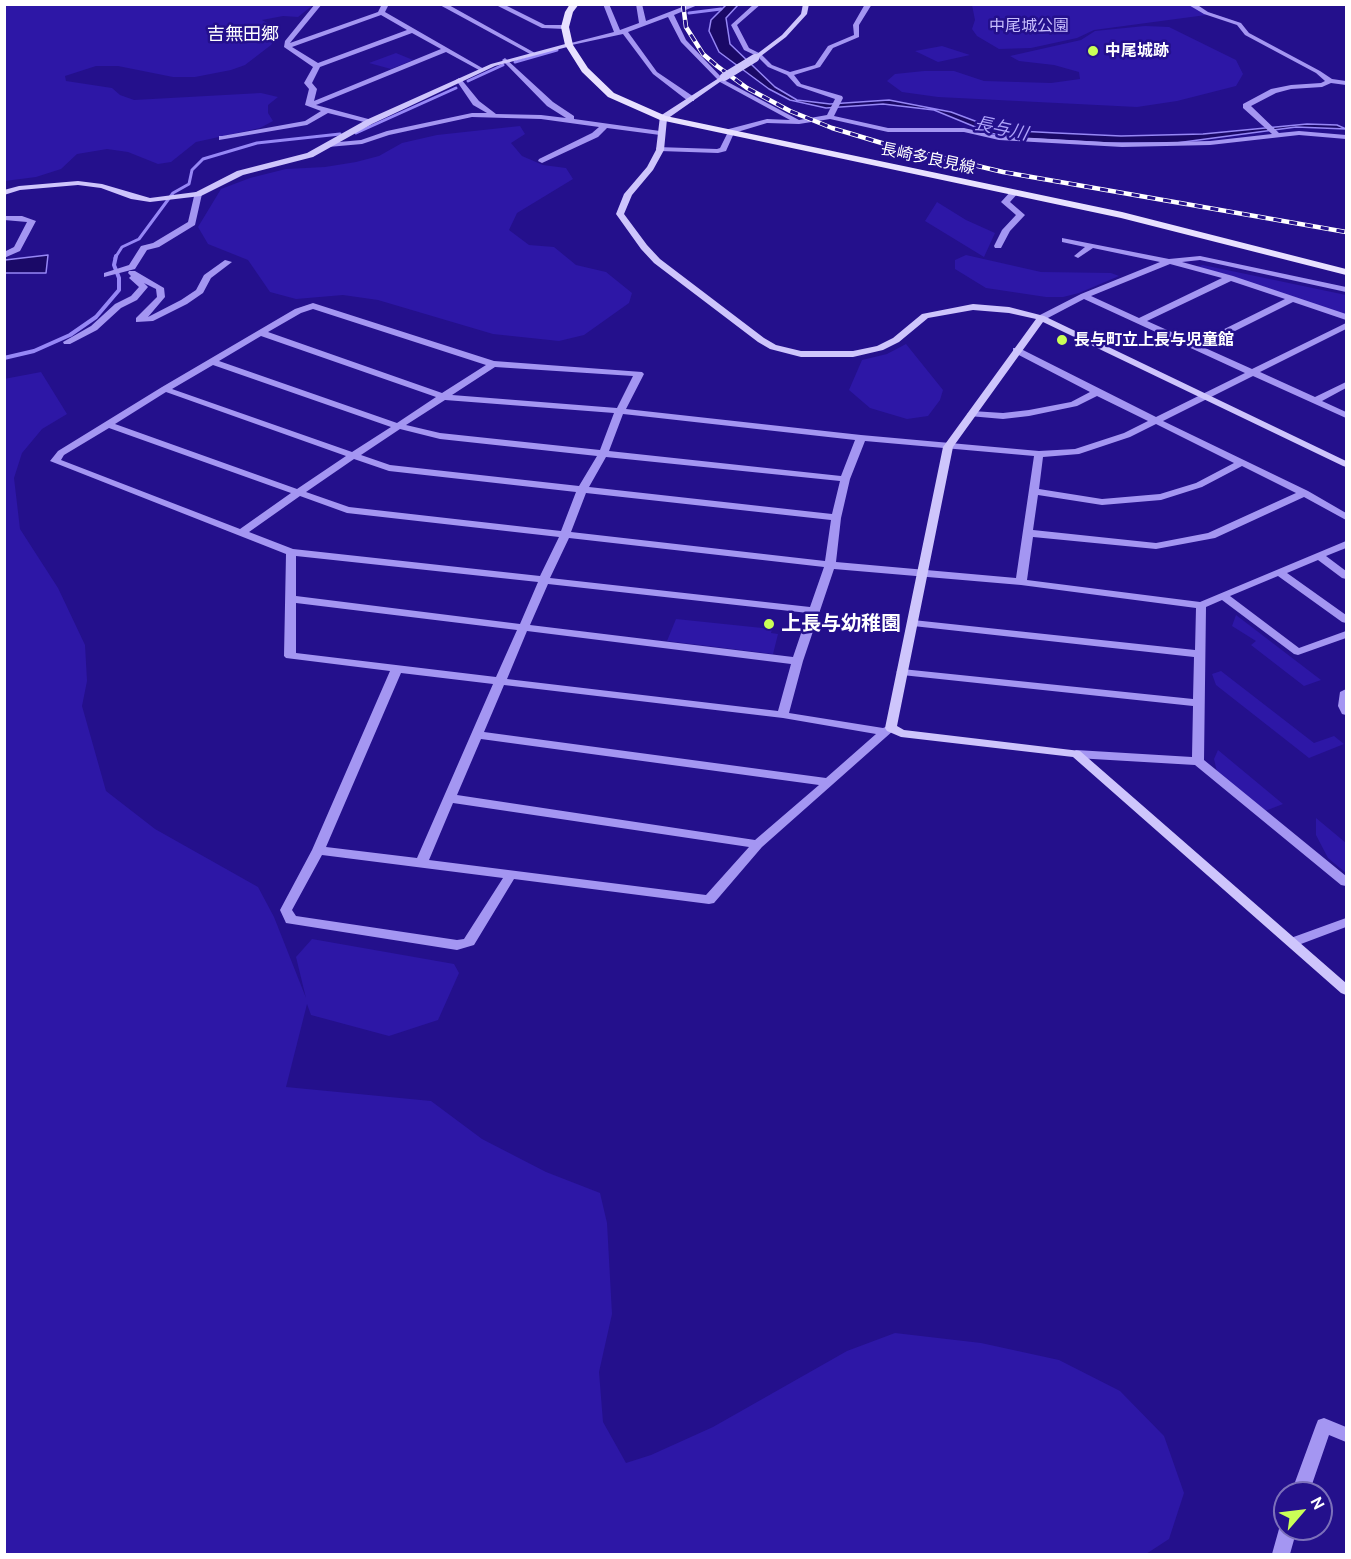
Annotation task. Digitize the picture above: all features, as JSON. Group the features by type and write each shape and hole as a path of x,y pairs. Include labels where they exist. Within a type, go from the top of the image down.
{"main road":[{"path":"565,27 569,12 575,4"},
{"name":"長崎多良見線","path":"565,27 569,45 585,70 611,95 663,118 1179,228 1347,272"}],"street":[{"path":"287,47 287,42 318,4"},
{"path":"287,47 381,13 386,4"},
{"path":"441,4 532,53"},
{"path":"497,4 544,27 565,27"},
{"path":"606,4 621,32 655,73 692,99"},
{"path":"639,4 643,24"},
{"path":"4,193 19,188 78,183 108,187 134,197 161,200 198,194 240,173 299,159 369,122 481,69 505,60 621,32 697,4"},
{"path":"758,4 734,25 746,49 770,66 789,74 799,85 839,98 831,114"},
{"path":"806,4 804,14 784,36 663,118 660,149 650,168 622,204 620,214 626,225 657,261 761,340 773,347 801,354 853,354 880,348 896,340 925,316 958,309 992,307 1041,318 1347,464"},
{"path":"789,74 818,66 830,47 857,36 856,24 870,4"},
{"path":"1190,4 1206,14 1239,24 1246,34 1318,72 1330,81 1347,83"},
{"path":"381,13 481,69"},
{"path":"670,14 682,41 723,79 799,122"},
{"path":"309,105 313,89 308,83 317,66 411,31"},
{"path":"287,47 317,66"},
{"path":"309,105 445,50"},
{"path":"505,60 550,104 577,122"},
{"path":"459,80 476,103 497,115"},
{"path":"1276,134 1246,106 1274,91 1291,87 1322,85 1330,81"},
{"path":"309,105 369,122"},
{"path":"222,138 307,123 327,110"},
{"path":"660,149 718,151 723,149 730,133 767,121 799,122 831,114 888,130 964,130 999,138 1060,142 1166,145 1276,134 1318,133 1347,137"},
{"path":"328,145 362,142 387,133 472,115 541,117 660,133"},
{"path":"542,161 595,135 605,126"},
{"path":"998,246 1006,230 1021,215 1005,202 1015,192"},
{"path":"129,270 144,248 156,244 192,223 198,194"},
{"path":"4,218 22,218 32,221 17,249 4,256"},
{"path":"1065,240 1169,261 1230,278 1347,317"},
{"path":"1078,256 1091,246"},
{"path":"318,850 709,900 758,844 887,730 913,623 948,447 1041,318 1084,296 1169,261 1200,258 1347,289"},
{"path":"108,274 129,270 160,288 161,297 139,320 150,319 200,291 207,277 228,262"},
{"path":"68,342 94,328 118,306 134,298 144,287 133,279 129,270"},
{"path":"1140,321 1230,278"},
{"path":"1084,296 1347,415"},
{"path":"1196,347 1293,299"},
{"path":"421,863 448,798 544,580 565,535 582,489 603,454 620,411 639,374 493,364 313,306 298,311 61,453 55,461 291,552 544,580 815,611"},
{"path":"261,333 444,397 620,411 948,447 1039,454 1076,452 1107,443 1347,326"},
{"path":"1016,350 1096,392 1156,419 1304,493 1347,518"},
{"path":"213,362 398,426 440,436 845,479"},
{"path":"242,532 298,492 493,364"},
{"path":"1315,401 1347,385"},
{"path":"165,389 352,457 389,468 836,518"},
{"path":"972,414 1029,413 1074,404 1096,392"},
{"path":"107,424 346,510 830,565 1021,582 1201,605 1347,544"},
{"path":"783,715 797,661 830,565 836,518 845,479 861,438"},
{"path":"1021,582 1036,492 1039,454"},
{"path":"1036,492 1102,502 1161,497 1199,485 1241,463"},
{"path":"1028,533 1156,546 1211,536 1304,493"},
{"path":"291,552 290,656 396,671 783,715 901,734 1076,754 1198,761 1347,882"},
{"path":"1318,555 1347,576"},
{"path":"1280,572 1347,620"},
{"path":"1223,596 1298,652 1347,634"},
{"path":"291,599 797,661"},
{"path":"1198,761 1201,605"},
{"path":"913,623 1200,654"},
{"path":"396,671 318,850 286,910 291,920 457,945 469,942 510,876"},
{"path":"902,672 1199,703"},
{"path":"1347,692 1344,706 1347,712"},
{"path":"477,735 828,783"},
{"path":"1076,754 1347,990"},
{"path":"448,798 758,844"},
{"path":"1293,942 1347,922"},
{"path":"1304,1481 1324,1425 1347,1435"}],"green space":[{"name":"中尾城公園","path":"1194,4 1206,15 1094,30 1077,38 1031,48 999,49 977,36 972,29 975,20 972,5"},
{"path":"4,5 313,5 298,17 283,16 262,20 279,30 278,36 271,45 245,65 231,70 195,77 173,77 118,66 96,66 65,76 66,81 112,88 120,95 134,100 261,93 278,97 268,105 268,113 273,121 260,128 196,142 171,162 158,164 128,152 107,149 77,154 61,169 36,177 5,181"},
{"path":"1145,26 1169,27 1236,60 1243,74 1236,86 1177,101 1137,107 938,97 902,92 887,81 895,74 924,71 954,71 984,81 1051,83 1080,79 1079,72 1054,65 1019,61 1010,56 1081,40 1095,31"},
{"path":"942,46 970,55 938,62 915,51"},
{"path":"396,53 413,60 391,69 369,63"},
{"path":"520,126 525,134 511,143 522,156 543,165 566,168 573,179 517,213 509,230 529,245 554,247 576,265 606,272 632,293 629,303 584,335 559,341 493,334 378,300 343,295 296,299 270,292 248,260 208,244 198,227 221,189 250,178 286,169 325,167 356,162 379,156 402,143 437,135"},
{"path":"937,202 966,220 995,233 984,257 925,221"},
{"path":"966,255 1041,272 1111,273 1119,276 1079,293 1063,297 1046,297 986,288 955,269 955,260"},
{"path":"1203,265 1346,295 1346,315 1229,275 1195,267"},
{"path":"906,344 943,390 940,400 928,416 907,419 870,408 849,390 862,360 887,354"},
{"path":"41,372 67,414 42,429 22,453 14,478 20,529 58,588 85,645 87,681 82,706 106,791 155,829 258,887 274,917 306,998 296,957 312,939 454,964 459,973 438,1020 389,1036 311,1015 307,1004 286,1087 431,1101 482,1139 546,1172 600,1193 607,1223 612,1314 599,1372 603,1422 626,1463 651,1455 713,1427 847,1351 895,1333 981,1343 1059,1360 1120,1391 1164,1436 1184,1493 1169,1539 1146,1554 5,1554 4,379"},
{"path":"1236,615 1321,680 1304,686 1251,645 1256,641 1232,626"},
{"path":"676,619 772,629 771,633 778,634 773,654 667,641"},
{"path":"1221,671 1314,743 1334,736 1344,744 1309,758 1216,685 1212,674"},
{"path":"1218,750 1283,804 1265,811 1217,772 1214,759"},
{"path":"1316,818 1346,843 1346,873 1328,858 1316,835"}],"shaded area":[{"path":"726,5 738,5 726,18 730,44 775,87 797,100 830,104 889,100 951,112 999,130 1121,136 1203,134 1307,124 1337,125 1346,129 1296,127 1176,143 1108,143 1015,138 990,133 934,110 883,104 826,108 790,100 769,89 719,52 709,31 711,20"},
{"path":"48,255 46,273 5,273 5,260"}],"waterway":[{"path":"689,13 721,9"},
{"path":"515,62 557,50"},
{"path":"468,81 503,65"},
{"path":"356,133 456,88"},
{"path":"116,257 122,247 139,239 173,193 189,184 192,170 203,159 257,143 340,134"},
{"path":"4,358 34,351 70,335 96,317 119,290 119,278 114,265 116,257"}],"railway":[{"path":"683,4 686,27 703,54 717,66 747,88 790,111 832,128 885,144 1003,172 1346,232"}],"place":[{"name":"中尾城跡","path":"1093,51"},
{"name":"長与町立上長与児童館","path":"1062,340"},
{"name":"上長与幼稚園","path":"769,624"}],"district":[{"name":"吉無田郷","path":"243,35"}],"water label":[{"name":"長与川","path":"1001,129"}]}
